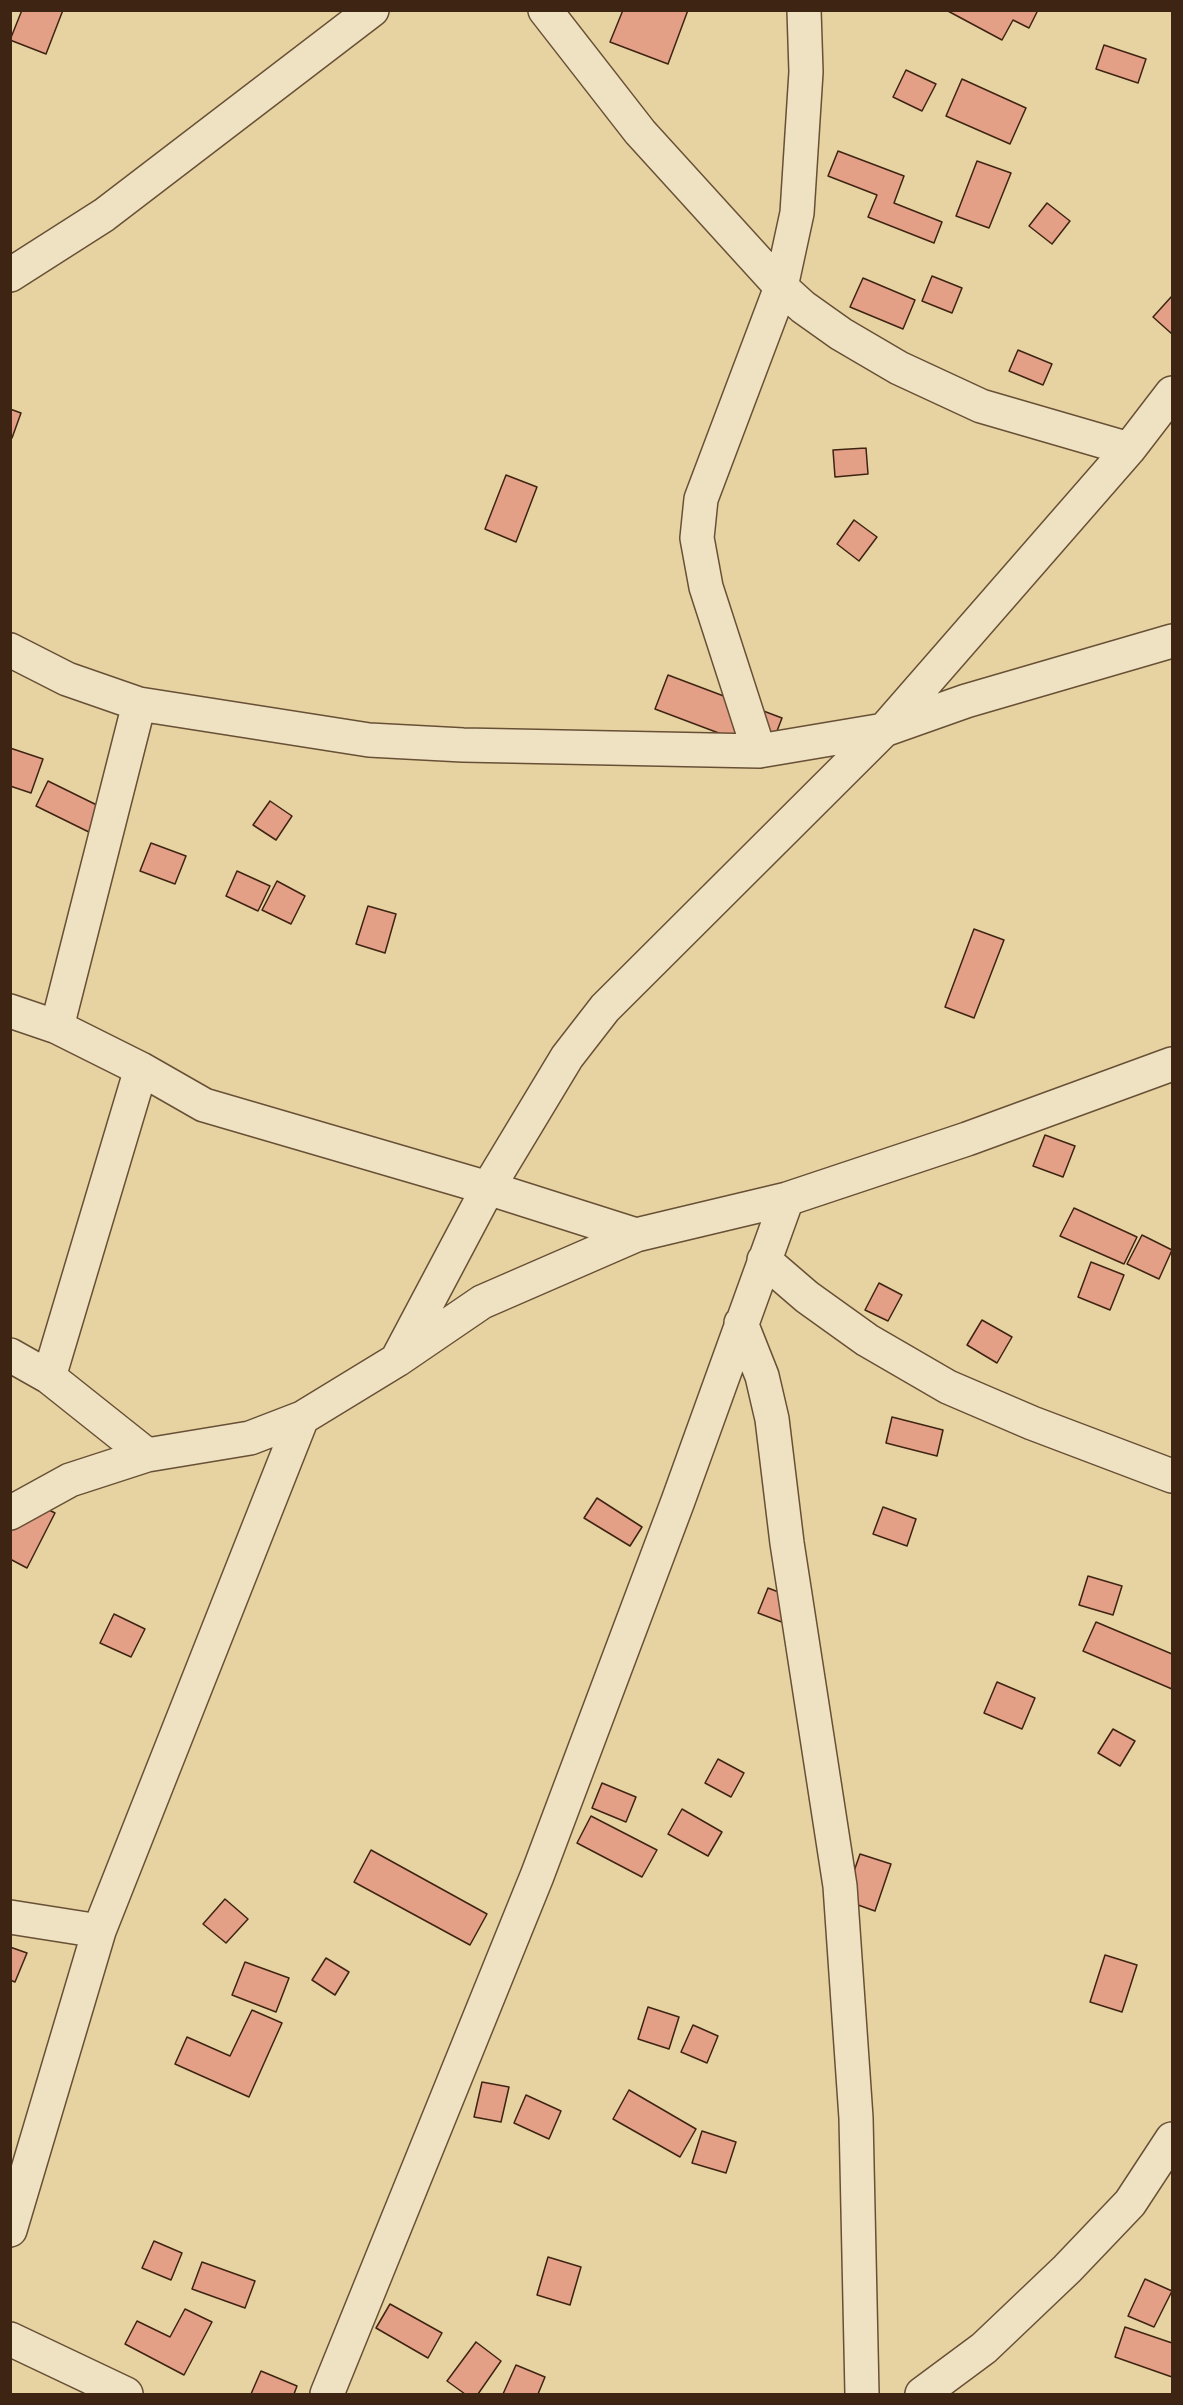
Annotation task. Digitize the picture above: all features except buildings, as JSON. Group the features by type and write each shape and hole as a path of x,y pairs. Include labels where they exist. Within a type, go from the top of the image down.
{"street":[{"path":"10,275 104,215 372,10"},
{"path":"545,10 640,132 781,287 803,307 841,334 899,368 981,406 1129,449"},
{"path":"759,751 706,587 698,538 701,499 781,287 797,213 806,72 804,10"},
{"path":"397,1360 488,1188 567,1057 605,1008 884,730 1129,449 1173,393"},
{"path":"10,650 67,679 139,704 369,740 463,745 759,751 884,730 966,701 1173,641"},
{"path":"57,1027 139,704"},
{"path":"10,1011 57,1027 141,1069 204,1105 488,1188 636,1235"},
{"path":"10,1513 70,1480 147,1455 250,1438 302,1418 397,1360 482,1302 636,1235 787,1199 967,1140 1173,1064"},
{"path":"49,1377 141,1069"},
{"path":"327,2394 537,1876 674,1512 787,1199"},
{"path":"764,1260 807,1297 867,1340 948,1387 1032,1423 1173,1476"},
{"path":"741,1323 762,1376 772,1419 787,1543 840,1886 856,2118 862,2394"},
{"path":"10,1356 49,1377 147,1455"},
{"path":"10,2230 99,1932 302,1418"},
{"path":"10,1917 99,1932"},
{"path":"922,2394 984,2348 1067,2269 1130,2203 1173,2139"},
{"path":"10,2339 126,2394"}]}
